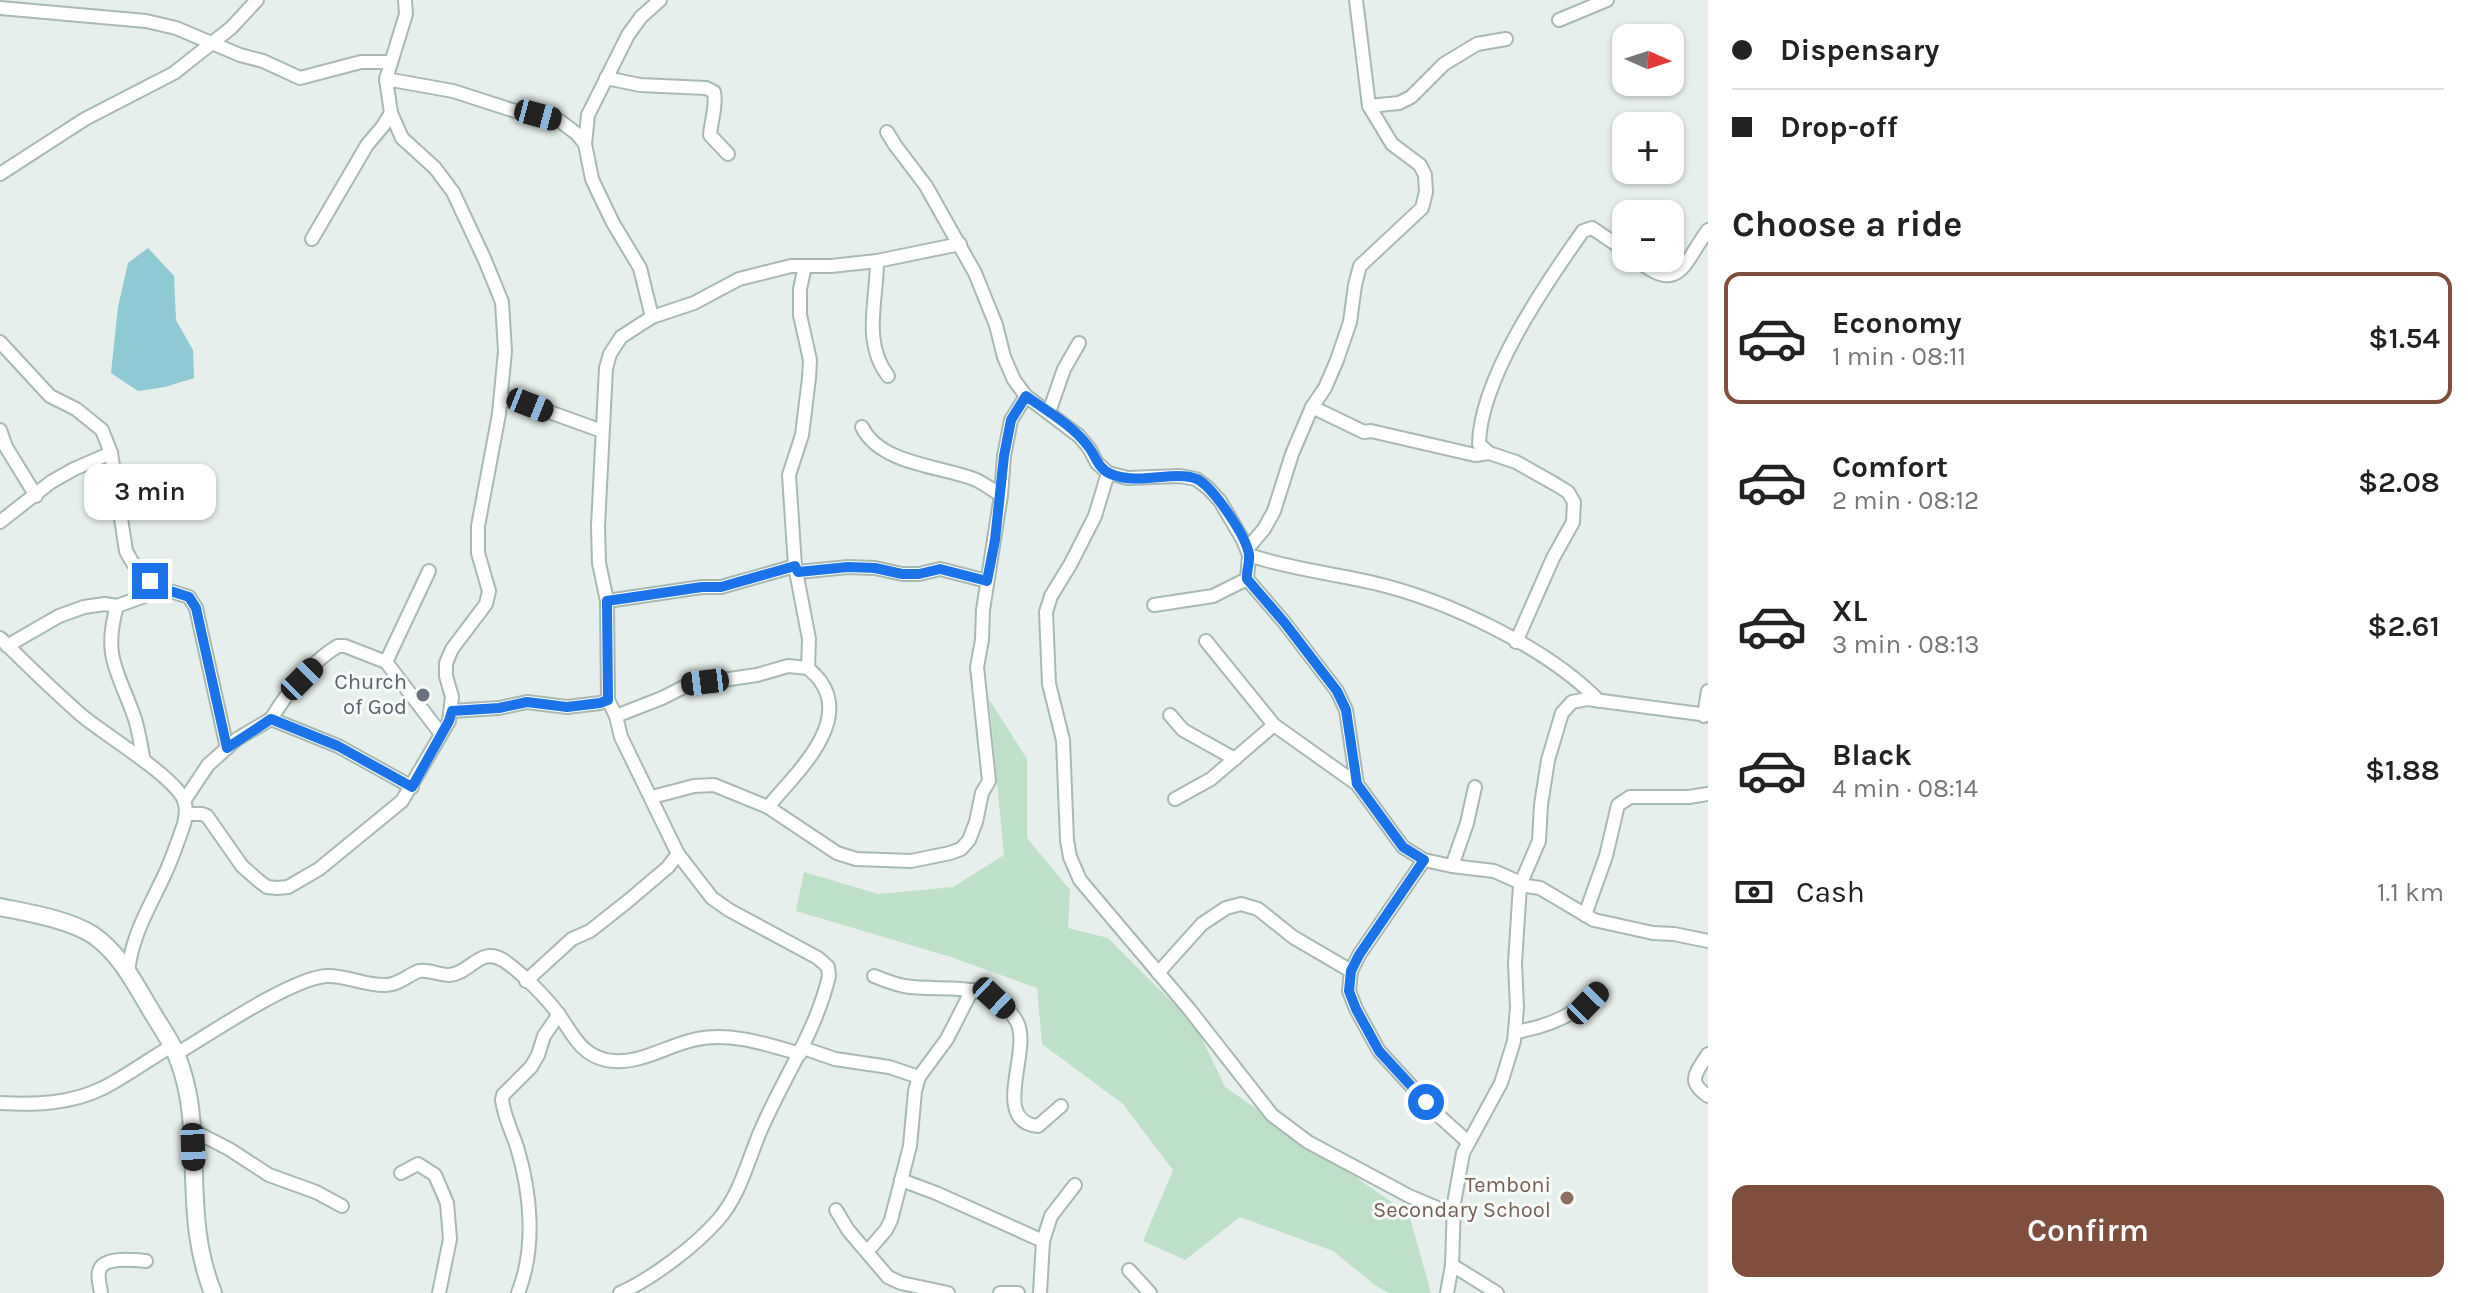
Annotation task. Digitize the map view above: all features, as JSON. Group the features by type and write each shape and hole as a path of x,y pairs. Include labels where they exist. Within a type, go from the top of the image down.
{"street":[{"path":"0,174 85,119 174,73 231,28 257,0"},
{"path":"164,589 117,606 84,607 4,642 81,715 144,761 177,790 186,808 207,816 242,866 259,881 267,887 288,887 319,869 351,844 402,801 412,787 452,711 446,663 452,649 486,604 489,591 478,553 478,526 501,399 505,351 502,302 453,192 435,168 402,138 391,113 386,79 406,14 405,0"},
{"path":"652,317 640,268 592,179 585,144 588,115 628,35 641,17 660,0"},
{"path":"1248,552 1274,511 1292,454 1312,407 1325,388 1346,335 1360,266 1422,208 1426,192 1425,175 1420,165 1392,144 1369,106 1356,0"},
{"path":"1559,20 1607,0"},
{"path":"0,8 146,21 176,28 300,78 361,62 391,62"},
{"path":"1369,106 1399,103 1411,97 1444,64 1477,44 1506,39"},
{"path":"606,78 640,85 706,88 714,92 716,104 710,135 728,154"},
{"path":"386,79 453,91 515,111 560,121 585,144"},
{"path":"312,239 348,175 391,113"},
{"path":"887,132 926,186 960,244 980,286 1014,380 1026,396 1079,436 1097,463 1108,473 1128,478 1180,476 1196,479 1220,501 1248,552 1247,579 1337,691 1346,710 1357,784"},
{"path":"1516,642 1553,558 1573,522 1574,502 1568,492 1537,473 1489,453 1479,444 1480,426 1493,386 1550,277 1583,231 1592,228 1612,242"},
{"path":"1684,268 1708,230"},
{"path":"620,1293 634,1287 690,1247 719,1219 743,1181 760,1131 801,1051 827,986 828,967 818,958 712,898 678,854 621,737 608,700 607,601 599,563 602,431 606,368 610,354 621,337 652,317 694,303 739,279 791,266 877,261 960,244"},
{"path":"877,261 872,343 878,362 888,376"},
{"path":"805,266 800,289 800,315 810,369 802,435 789,475 796,569 809,639 808,668"},
{"path":"1655,272 1669,275 1676,272"},
{"path":"0,342 50,396 76,409 102,430 111,453 126,551 139,572 164,589 189,597 196,608 227,748"},
{"path":"1049,412 1064,369 1079,343"},
{"path":"652,797 694,786 714,785 768,807 837,853 856,859 911,861 930,859 961,849 969,840 982,793 989,781 977,667 1004,456 1011,420 1026,396"},
{"path":"501,399 530,405 602,431"},
{"path":"1312,407 1364,432 1475,455 1489,453"},
{"path":"862,427 867,438 903,459 978,481 1001,495"},
{"path":"0,430 6,447 36,496"},
{"path":"0,522 51,482 111,453"},
{"path":"1108,473 1095,516 1051,596 1046,612 1049,684 1063,740 1067,840 1070,857 1080,880 1214,1040 1272,1115 1308,1142 1409,1196 1454,1215"},
{"path":"1248,552 1288,567 1375,583 1469,615 1571,676 1599,701"},
{"path":"607,601 721,587 796,569 875,568 919,574 940,569 987,581"},
{"path":"386,662 429,571"},
{"path":"1154,605 1213,596 1247,579"},
{"path":"117,606 109,646 113,667 136,721 144,761"},
{"path":"1206,641 1274,725 1357,784 1403,847 1424,860 1494,871 1521,884 1540,888 1585,915 1619,926 1708,941"},
{"path":"128,973 129,953 134,939 168,866 186,808 208,765 227,748 271,719 302,679 338,646 386,662 441,734"},
{"path":"616,716 688,685 757,675 788,666 808,668 822,683 830,709 829,719 821,743 768,807"},
{"path":"1447,1293 1452,1265 1458,1173 1463,1153 1501,1083 1515,1032 1515,963 1521,884 1539,841 1548,760 1562,713 1572,702 1580,699 1706,715 1708,691"},
{"path":"452,711 499,708 527,702 567,707 608,700"},
{"path":"1170,715 1183,730 1235,759"},
{"path":"271,719 338,746 412,787"},
{"path":"1175,799 1211,779 1274,725"},
{"path":"1452,866 1475,787"},
{"path":"1585,915 1606,856 1618,805 1624,799 1708,794"},
{"path":"526,981 572,939 590,931 628,901 668,867 678,854"},
{"path":"1424,860 1379,923 1351,971 1349,991 1379,1051 1438,1115 1468,1142"},
{"path":"1158,973 1202,924 1226,908 1241,904 1258,909 1293,937 1351,971"},
{"path":"0,907 75,926 111,950 174,1050 187,1093 192,1130 195,1217 203,1267 213,1293"},
{"path":"0,1103 30,1105 64,1101 104,1088 288,989 326,976 390,985 422,970 454,974 490,955 507,963 559,1014 583,1049 605,1059 634,1061 693,1040 722,1037 889,1067 919,1077"},
{"path":"874,976 902,986 972,990 994,998 1007,1010 1020,1031 1014,1093 1015,1109 1020,1118 1027,1125 1038,1126 1061,1106"},
{"path":"867,1252 891,1220 910,1146 919,1077 947,1039 972,990"},
{"path":"1515,1032 1570,1015 1599,991"},
{"path":"518,1293 526,1251 529,1207 527,1184 502,1100 503,1095 531,1067 544,1036 559,1014"},
{"path":"1708,1054 1694,1082 1697,1089 1708,1096"},
{"path":"192,1130 269,1175 316,1192 342,1206"},
{"path":"401,1173 418,1164 425,1168 435,1175 447,1203 450,1239 439,1293"},
{"path":"901,1180 1043,1241"},
{"path":"1040,1293 1043,1241 1051,1216 1075,1185"},
{"path":"836,1210 848,1230 888,1277 901,1283 948,1293"},
{"path":"101,1293 99,1271 102,1265 146,1261"},
{"path":"1452,1265 1497,1293"},
{"path":"1129,1270 1150,1293"},
{"path":"1000,1293 1018,1293"}],"green space":[{"path":"989,699 1027,759 1027,838 1070,890 1068,928 1108,938 1196,1026 1225,1087 1409,1214 1431,1293 1389,1293 1333,1251 1240,1217 1185,1260 1143,1241 1173,1170 1123,1104 1042,1044 1037,988 951,957 796,911 804,872 878,894 953,887 1004,855"}],"water":[{"path":"148,248 174,276 176,320 193,350 194,378 138,391 111,373 118,307 128,263"}],"place":[{"name":"Church of God","path":"423,695"},
{"name":"Temboni Secondary School","path":"1567,1198"}],"route":[{"path":"150,581 189,597 196,608 227,748 271,719 338,746 412,787 452,711 499,708 527,702 567,707 608,700 607,601 721,587 795,566 798,572 848,567 919,574 940,569 987,581 1011,420 1026,396 1079,436 1097,463 1108,473 1128,478 1180,476 1196,479 1208,488 1220,501 1243,540 1249,555 1247,579 1337,691 1346,710 1357,784 1403,847 1424,860 1359,955 1351,971 1349,991 1379,1051 1426,1102"}]}
